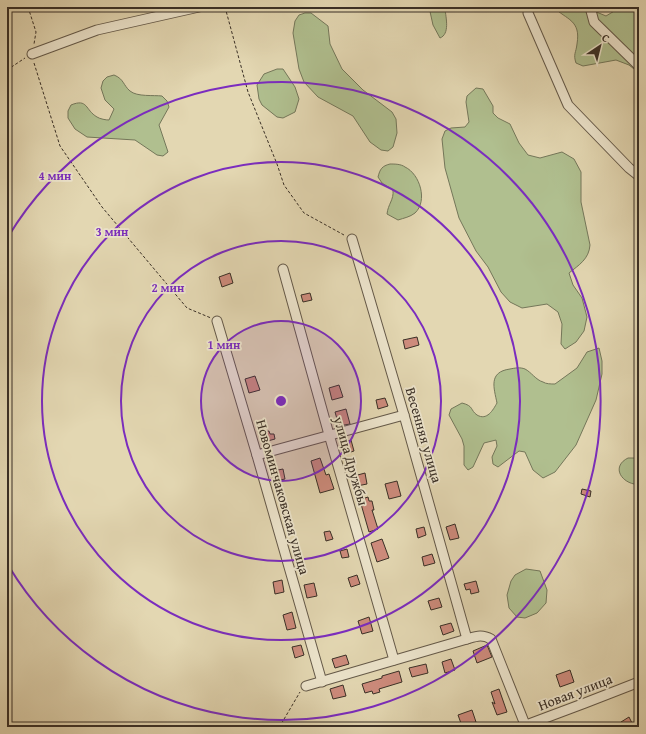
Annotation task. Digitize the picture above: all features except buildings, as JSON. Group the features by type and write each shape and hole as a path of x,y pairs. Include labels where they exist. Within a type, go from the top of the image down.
{"street":[{"path":"32,54 97,30 199,7"},
{"path":"590,7 594,22 639,66"},
{"path":"528,13 568,105 629,168 639,176"},
{"name":"Весенняя улица","path":"352,239 404,415 467,639"},
{"name":"улица Дружбы","path":"283,269 394,660"},
{"name":"Новоминчаковская улица","path":"217,321 322,682"},
{"path":"257,455 404,415"},
{"path":"306,686 467,639 485,636 491,640 524,727"},
{"name":"Новая улица","path":"524,727 639,682"}],"path":[{"path":"28,7 36,32 32,54 60,146 102,207 187,308 217,321"},
{"path":"225,7 248,92 284,185 304,213 352,239"},
{"path":"7,70 32,54"},
{"path":"278,727 300,691 306,686"}],"green space":[{"path":"429,7 444,7 445,9 446,29 443,36 440,38 433,25"},
{"path":"553,7 593,7 594,11 606,16 621,7 639,7 639,73 629,65 616,60 583,66 576,63 575,55 578,36 575,25"},
{"path":"311,13 328,26 330,44 342,69 363,90 392,112 396,119 397,133 393,147 388,151 381,150 370,142 353,116 318,97 304,82 299,69 293,33 295,21 299,15"},
{"path":"277,69 283,69 295,87 299,99 295,112 283,118 277,117 262,105 259,99 257,85 264,74"},
{"path":"114,75 120,78 133,93 162,96 167,101 169,107 159,125 168,152 163,156 157,155 135,140 87,137 75,129 68,118 68,111 71,105 81,103 84,104 97,117 109,120 114,109 105,100 101,88 103,81 107,77"},
{"path":"476,88 483,89 493,106 493,113 498,118 510,124 519,143 528,155 540,158 562,152 574,159 581,172 581,202 590,245 586,258 569,273 573,285 582,298 587,317 584,331 576,342 565,349 561,344 562,324 558,312 547,304 522,308 510,302 501,292 488,267 476,251 459,218 445,168 442,139 445,131 451,128 465,127 469,122 466,102 467,96"},
{"path":"390,164 402,165 410,170 418,181 422,195 419,208 415,213 398,220 387,214 388,207 393,197 393,190 382,183 378,177 382,168"},
{"path":"599,348 602,361 602,374 596,400 576,445 555,472 543,478 533,470 525,452 519,451 498,467 493,464 492,457 497,446 496,440 484,443 473,467 468,470 464,465 464,446 462,439 449,415 451,409 462,403 470,407 477,415 484,417 487,416 497,403 494,382 498,373 510,369 521,368 527,370 540,381 547,384 555,384 577,368 587,352"},
{"path":"628,458 635,458 639,460 639,482 634,484 622,477 619,469 623,461"},
{"path":"526,569 540,571 547,590 546,603 537,613 525,618 517,617 509,608 507,595 511,581 515,575"}]}
